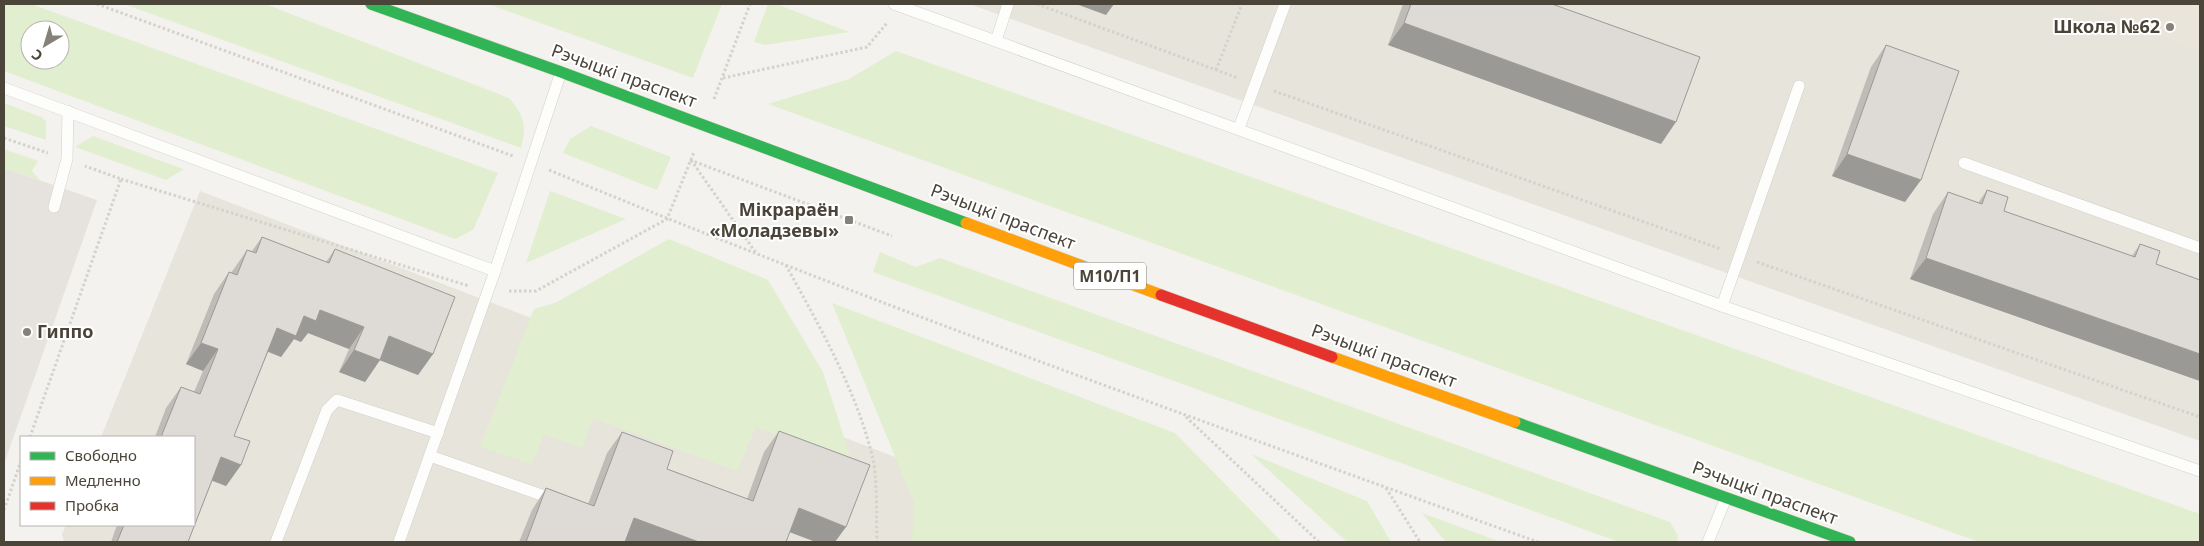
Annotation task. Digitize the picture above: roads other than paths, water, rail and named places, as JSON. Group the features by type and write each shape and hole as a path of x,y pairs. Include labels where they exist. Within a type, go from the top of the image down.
{"main road":[{"name":"Рэчыцкі праспект","path":"371,4 561,72 1157,294 1850,542"}],"lane":[{"path":"996,41 1008,4"},
{"path":"1239,128 1285,4"},
{"path":"898,5 1722,306 2200,471"},
{"path":"399,542 495,271 561,72"},
{"path":"1722,306 1738,255 1799,86"},
{"path":"4,88 495,271"},
{"path":"54,207 67,159 68,111"},
{"path":"1964,163 2200,248"},
{"path":"276,542 327,410 337,400 438,433"},
{"path":"430,456 568,504"},
{"path":"1708,542 1726,498"}],"place":[{"name":"Школа №62","path":"2170,27"},
{"name":"Мікрараён «Моладзевы»","path":"849,220"},
{"name":"Гиппо","path":"27,332"}]}
